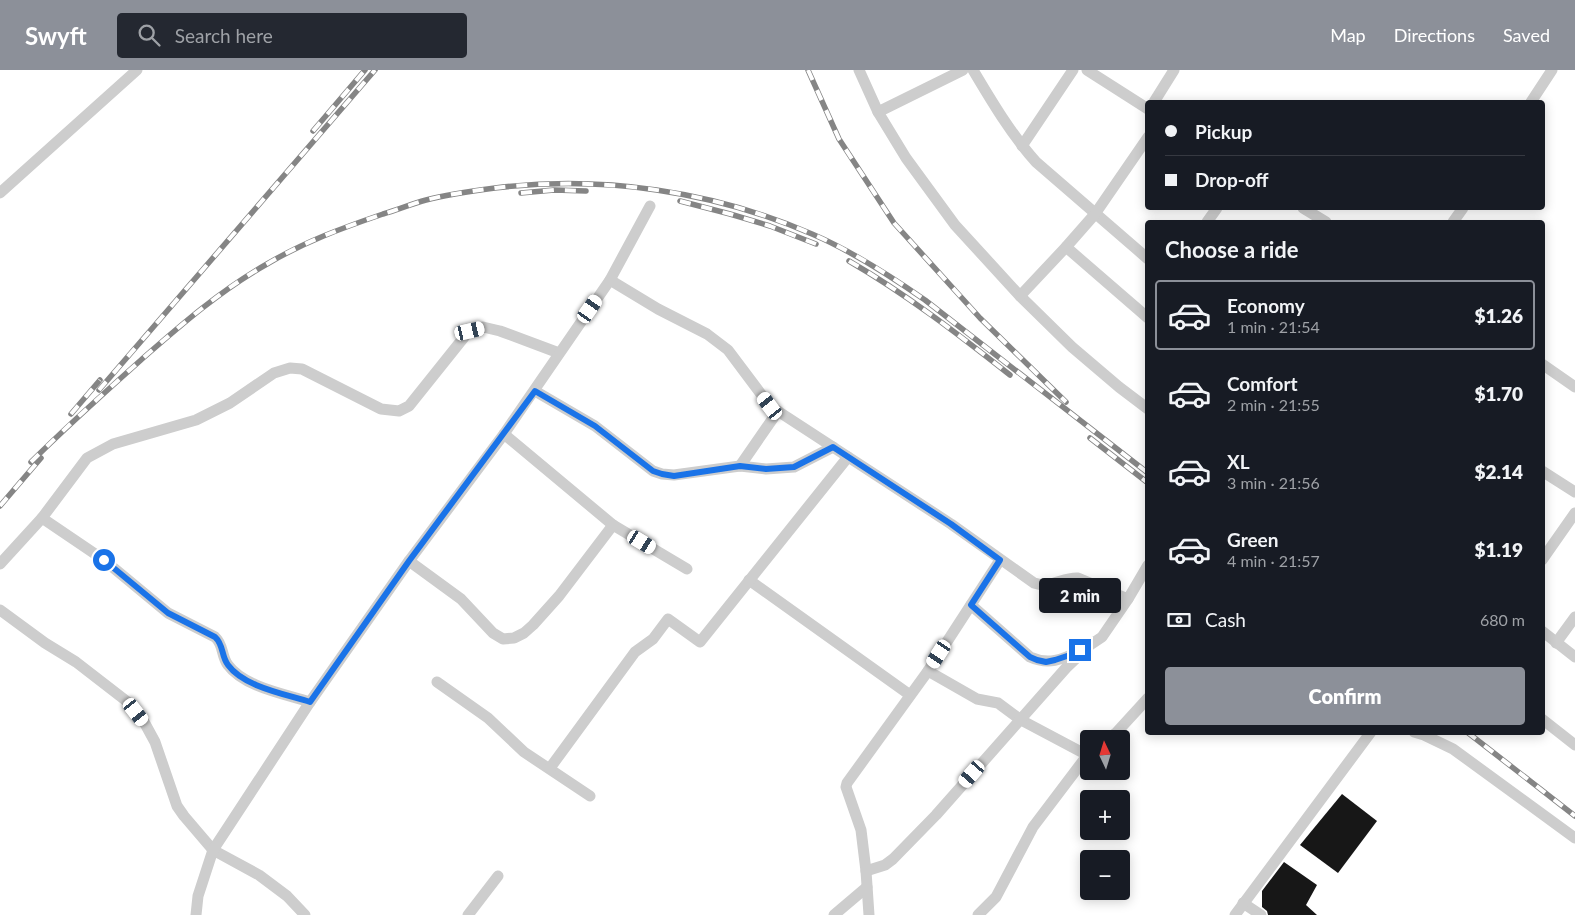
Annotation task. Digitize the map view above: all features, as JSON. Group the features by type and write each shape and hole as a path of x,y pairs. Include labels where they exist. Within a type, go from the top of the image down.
{"street":[{"path":"0,193 137,70"},
{"path":"859,70 878,112 906,158 954,225 1020,296 1072,347 1145,407"},
{"path":"878,112 963,70"},
{"path":"973,70 998,113 1036,162 1145,256"},
{"path":"1022,146 1072,70"},
{"path":"1087,70 1145,107"},
{"path":"1155,100 1174,70"},
{"path":"1532,100 1552,70"},
{"path":"1020,296 1095,214 1145,141"},
{"path":"196,915 198,896 213,850 310,702 409,561 535,391 558,353 610,280 650,206"},
{"path":"1305,210 1323,220"},
{"path":"1066,247 1145,315"},
{"path":"610,280 707,334 728,350 770,406 951,524 1034,583 1050,585 1070,578 1078,578 1128,599"},
{"path":"0,564 42,518 87,458 113,444 196,420 230,403 274,373 290,368 302,369 381,409 399,411 409,406 470,331 483,327 500,331 558,353"},
{"path":"1545,366 1575,387"},
{"path":"535,391 595,426 653,471 662,474 674,476 740,466 766,469 794,467 833,447"},
{"path":"740,466 778,411"},
{"path":"504,434 613,525 687,569"},
{"path":"550,768 635,652 653,639 668,619 700,642 848,457"},
{"path":"1545,473 1575,492"},
{"path":"1545,556 1575,514"},
{"path":"42,518 121,572 168,613 215,637 219,641 228,665 244,679 270,690 310,702"},
{"path":"409,561 461,599 493,633 504,638 514,638 524,633 533,625 559,596 613,525"},
{"path":"869,915 861,830 846,787 847,783 928,671 1000,560"},
{"path":"971,605 1030,657 1046,662 1070,655 1102,637 1145,570"},
{"path":"750,580 910,695"},
{"path":"0,610 45,643 76,662 129,703 143,720 155,742 177,806 213,850 259,875 287,896 305,915"},
{"path":"1556,643 1575,616"},
{"path":"1545,634 1575,657"},
{"path":"866,871 886,864 893,859 936,815 1066,668 1090,645"},
{"path":"928,671 977,699 998,704 1021,720 1080,750"},
{"path":"438,682 488,718 524,752 590,796"},
{"path":"1119,730 1145,701"},
{"path":"1545,721 1575,745"},
{"path":"1235,915 1370,735"},
{"path":"1424,735 1453,749 1575,838"},
{"path":"978,915 996,897 1033,827 1080,765"},
{"path":"468,915 498,876"},
{"path":"834,915 867,887"},
{"path":"1243,903 1261,915"}],"building":[{"path":"1342,794 1377,821 1338,873 1300,845"},
{"path":"1284,862 1317,885 1306,905 1317,915 1268,915 1267,911 1262,907 1262,891"}],"railway":[{"path":"313,131 365,70"},
{"path":"99,390 375,70"},
{"path":"808,70 839,139 894,223 980,318 1066,402"},
{"path":"31,462 100,397 187,320 250,274 295,249 353,225 415,203 435,198 495,188 535,184 576,184 656,190 696,197 774,219 841,248 925,300 1145,471"},
{"path":"521,193 554,190 586,191"},
{"path":"680,201 770,226 816,244"},
{"path":"849,261 911,301 1010,375"},
{"path":"71,414 100,380"},
{"path":"1090,438 1145,481"},
{"path":"0,506 41,458"},
{"path":"1471,735 1575,816"}],"route":[{"path":"104,560 121,572 168,613 215,637 222,647 228,665 244,679 270,690 310,702 409,561 535,391 595,426 653,471 662,474 674,476 740,466 766,469 794,467 833,447 951,524 1000,560 971,605 1030,657 1046,662 1080,650"}]}
